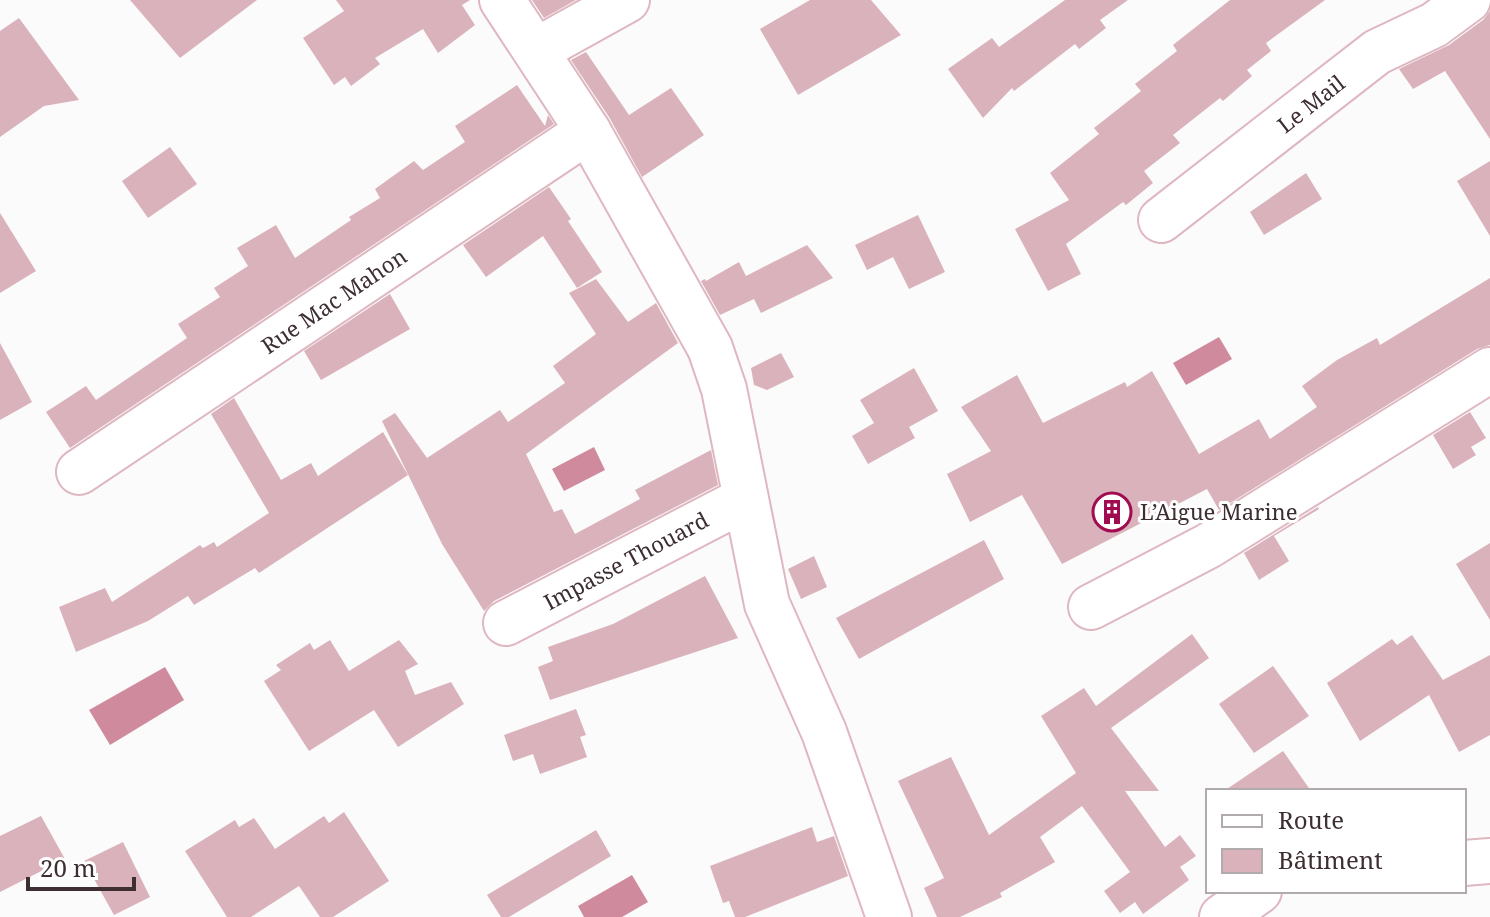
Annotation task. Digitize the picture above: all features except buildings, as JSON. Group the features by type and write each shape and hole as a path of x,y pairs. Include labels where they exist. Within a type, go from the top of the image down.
{"street":[{"path":"502,0 588,131 710,348 724,389 767,604 824,732 889,917"},
{"path":"537,50 627,0"},
{"name":"Le Mail","path":"1161,220 1377,52 1434,25 1468,0"},
{"name":"Rue Mac Mahon","path":"79,472 588,131"},
{"path":"1091,607 1208,546 1490,370"},
{"name":"Impasse Thouard","path":"506,623 745,499"},
{"path":"1466,863 1490,861"},
{"path":"1222,917 1256,893"}],"shaded area":[{"path":"1219,337 1232,359 1186,385 1173,363"},
{"path":"594,447 605,470 564,491 552,469"},
{"path":"165,667 184,700 110,745 89,710"},
{"path":"632,875 648,902 622,917 584,917 578,906"}],"place":[{"name":"L’Aigue Marine","path":"1112,512"}]}
